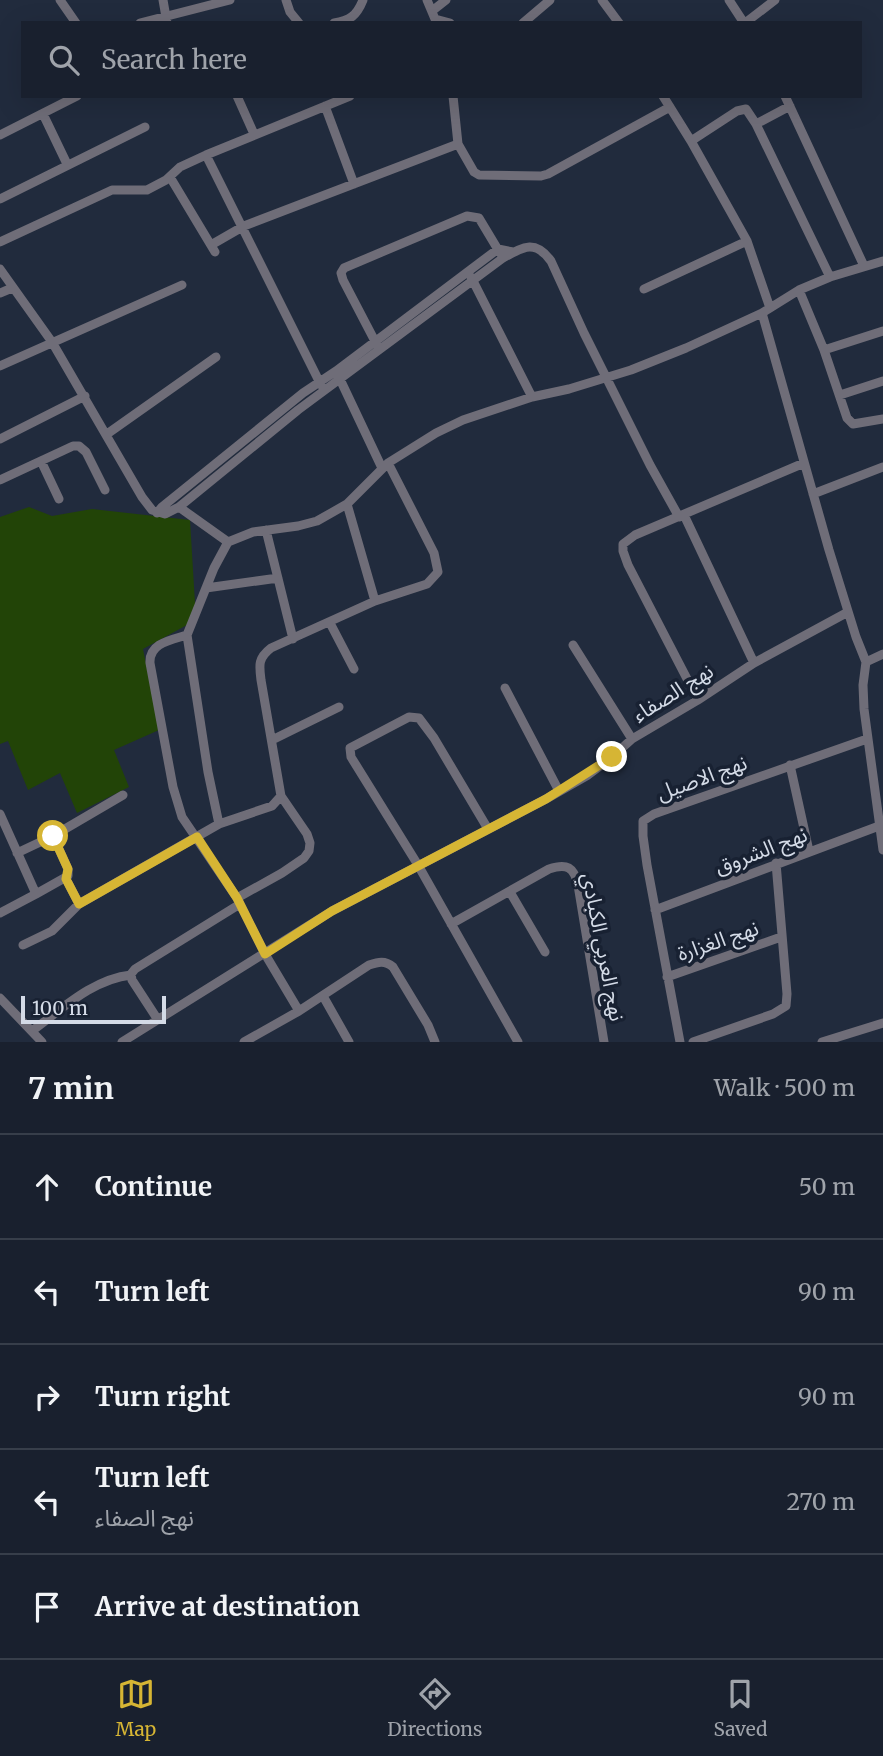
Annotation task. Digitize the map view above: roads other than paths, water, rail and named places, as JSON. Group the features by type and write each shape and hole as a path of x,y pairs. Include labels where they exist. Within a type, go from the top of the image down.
{"street":[{"path":"60,0 75,21"},
{"path":"163,0 167,20 230,0"},
{"path":"286,0 290,12 297,21"},
{"path":"342,21 351,19 357,13 363,0"},
{"path":"427,0 434,17"},
{"path":"434,17 446,0"},
{"path":"525,21 550,0"},
{"path":"603,0 618,21"},
{"path":"729,0 744,21"},
{"path":"748,21 775,0"},
{"path":"0,135 73,98"},
{"path":"238,98 254,134"},
{"path":"0,242 112,190 147,190 170,177 180,167 345,98"},
{"path":"453,98 458,144 477,174 541,176 670,107"},
{"path":"664,98 747,240 804,463 848,612 866,662 863,685 867,739 883,850"},
{"path":"786,98 864,266"},
{"path":"325,106 354,184"},
{"path":"756,124 790,106"},
{"path":"691,141 741,108 748,111 830,277"},
{"path":"43,114 67,164"},
{"path":"0,199 145,127"},
{"path":"170,177 213,248 244,226 458,144"},
{"path":"206,155 322,386"},
{"path":"378,346 343,280 341,273 344,268 470,215 479,218 500,253"},
{"path":"644,289 747,240"},
{"path":"158,513 260,427 339,375 500,253 529,247 544,251 551,261 584,334 650,465 681,516 754,663"},
{"path":"219,824 187,635 219,555 228,542 266,530 317,521 347,504 385,466 436,433 463,420 532,397 608,378 686,348 766,311 799,290 830,277 883,261"},
{"path":"0,269 52,342 142,497 158,513 165,514 179,507 322,386"},
{"path":"471,277 532,397"},
{"path":"0,366 182,285"},
{"path":"0,293 12,288"},
{"path":"799,290 824,350 844,411 853,424 883,419"},
{"path":"824,350 883,331"},
{"path":"107,433 216,357"},
{"path":"32,1031 100,982 131,975 135,969 304,858 309,851 307,834 281,796 259,662 262,654 375,601 427,584 438,572 434,553 385,466 339,375"},
{"path":"840,395 883,381"},
{"path":"0,439 85,396"},
{"path":"0,480 74,446 83,447 105,490"},
{"path":"41,461 59,499"},
{"path":"698,700 628,565 622,548 624,541 804,463"},
{"path":"813,494 883,467"},
{"path":"347,504 375,601"},
{"path":"179,507 228,542"},
{"path":"266,530 293,639"},
{"path":"206,588 278,578"},
{"name":"نهج الصفاء","path":"129,1040 332,911 559,792 612,757 632,739 754,663 848,612"},
{"path":"330,623 354,669"},
{"path":"187,635 161,644 149,657 177,804 182,817 238,901 299,1011"},
{"path":"573,645 632,739"},
{"path":"866,662 883,654"},
{"path":"505,688 559,792"},
{"path":"272,740 339,707"},
{"path":"488,829 419,718 409,717 353,746 349,752 418,865 518,1042"},
{"name":"نهج الاصيل","path":"680,1042 655,911 642,824 646,818 867,739"},
{"path":"790,765 809,852"},
{"path":"18,853 123,795"},
{"path":"23,945 52,931 79,904 219,824 272,806 281,796"},
{"path":"0,814 36,894"},
{"name":"نهج الشروق","path":"655,911 879,826"},
{"path":"53,836 68,869 66,879 79,904"},
{"path":"693,1042 784,1008 787,994 776,863"},
{"name":"نهج العربي الكبادي","path":"451,924 549,869 568,866 573,870 578,885 604,1042"},
{"path":"0,913 66,879"},
{"path":"510,892 545,952"},
{"name":"نهج الغزارة","path":"667,977 781,937"},
{"path":"244,1042 299,1011 369,965 380,962 389,964 425,1019 435,1042"},
{"path":"131,975 158,1020"},
{"path":"323,996 349,1042"},
{"path":"0,998 42,1042"},
{"path":"822,1042 883,1023"},
{"path":"265,1030 270,1042"}]}
